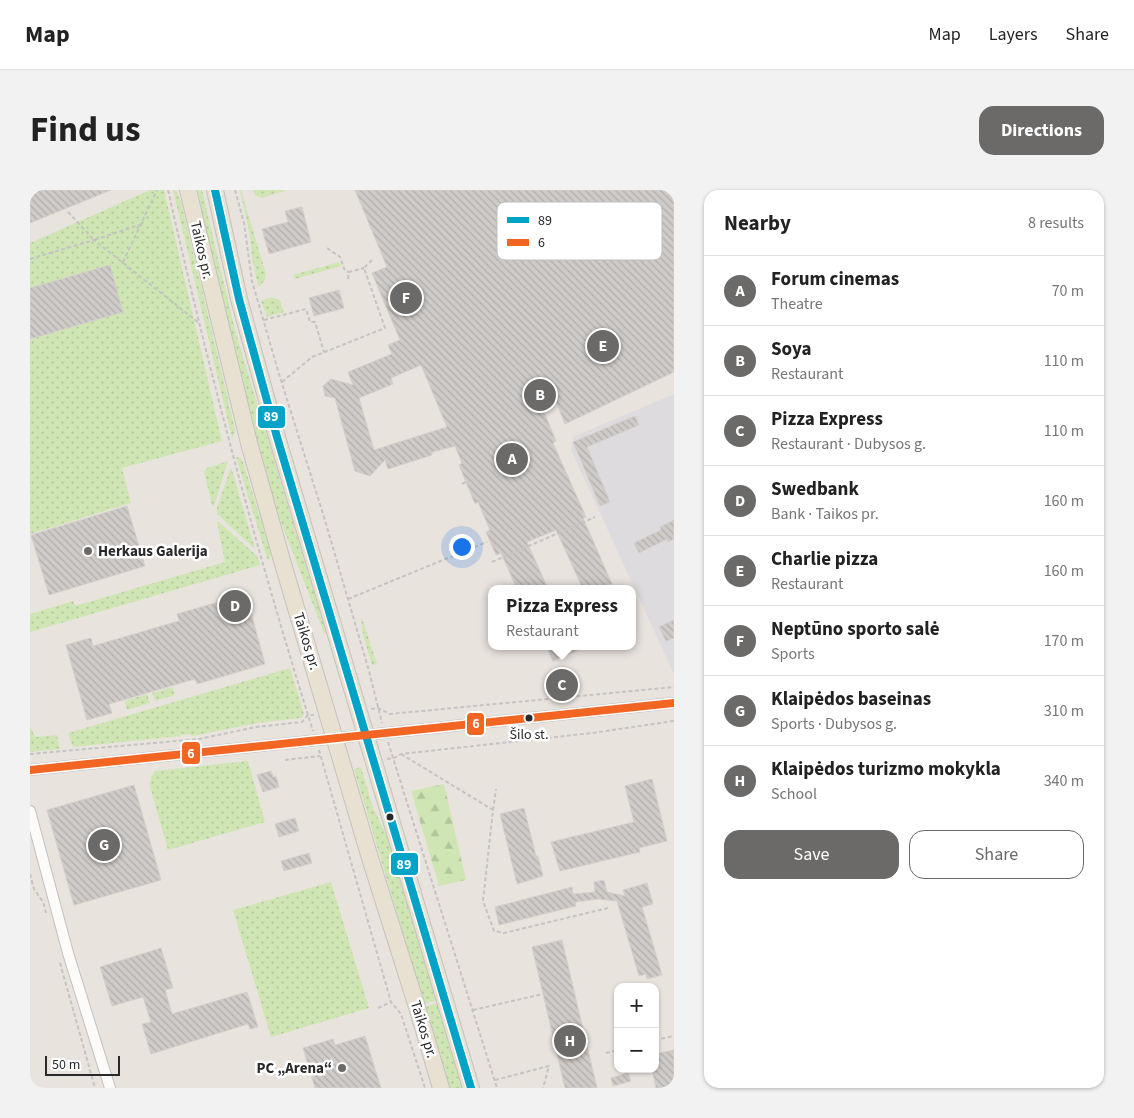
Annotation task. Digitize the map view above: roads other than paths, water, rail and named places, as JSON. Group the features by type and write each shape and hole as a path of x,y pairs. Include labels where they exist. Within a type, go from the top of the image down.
{"main road":[{"name":"Taikos pr.","path":"188,190 249,443 370,858 441,1088"},
{"name":"Taikos pr.","path":"215,190 241,308 277,436 470,1088"}],"street":[{"path":"30,770 674,703"},
{"path":"30,811 68,953 110,1088"}],"place":[{"name":"Neptūno sporto salė","path":"406,298"},
{"name":"Charlie pizza","path":"603,346"},
{"name":"Soya","path":"540,395"},
{"name":"Forum cinemas","path":"512,459"},
{"name":"Herkaus Galerija","path":"88,551"},
{"name":"Swedbank","path":"235,606"},
{"name":"Pizza Express","path":"562,685"},
{"name":"Šilo st.","path":"529,718"},
{"name":"Klaipėdos baseinas","path":"104,845"},
{"name":"Klaipėdos turizmo mokykla","path":"570,1041"},
{"name":"PC „Arena“","path":"342,1068"}]}
